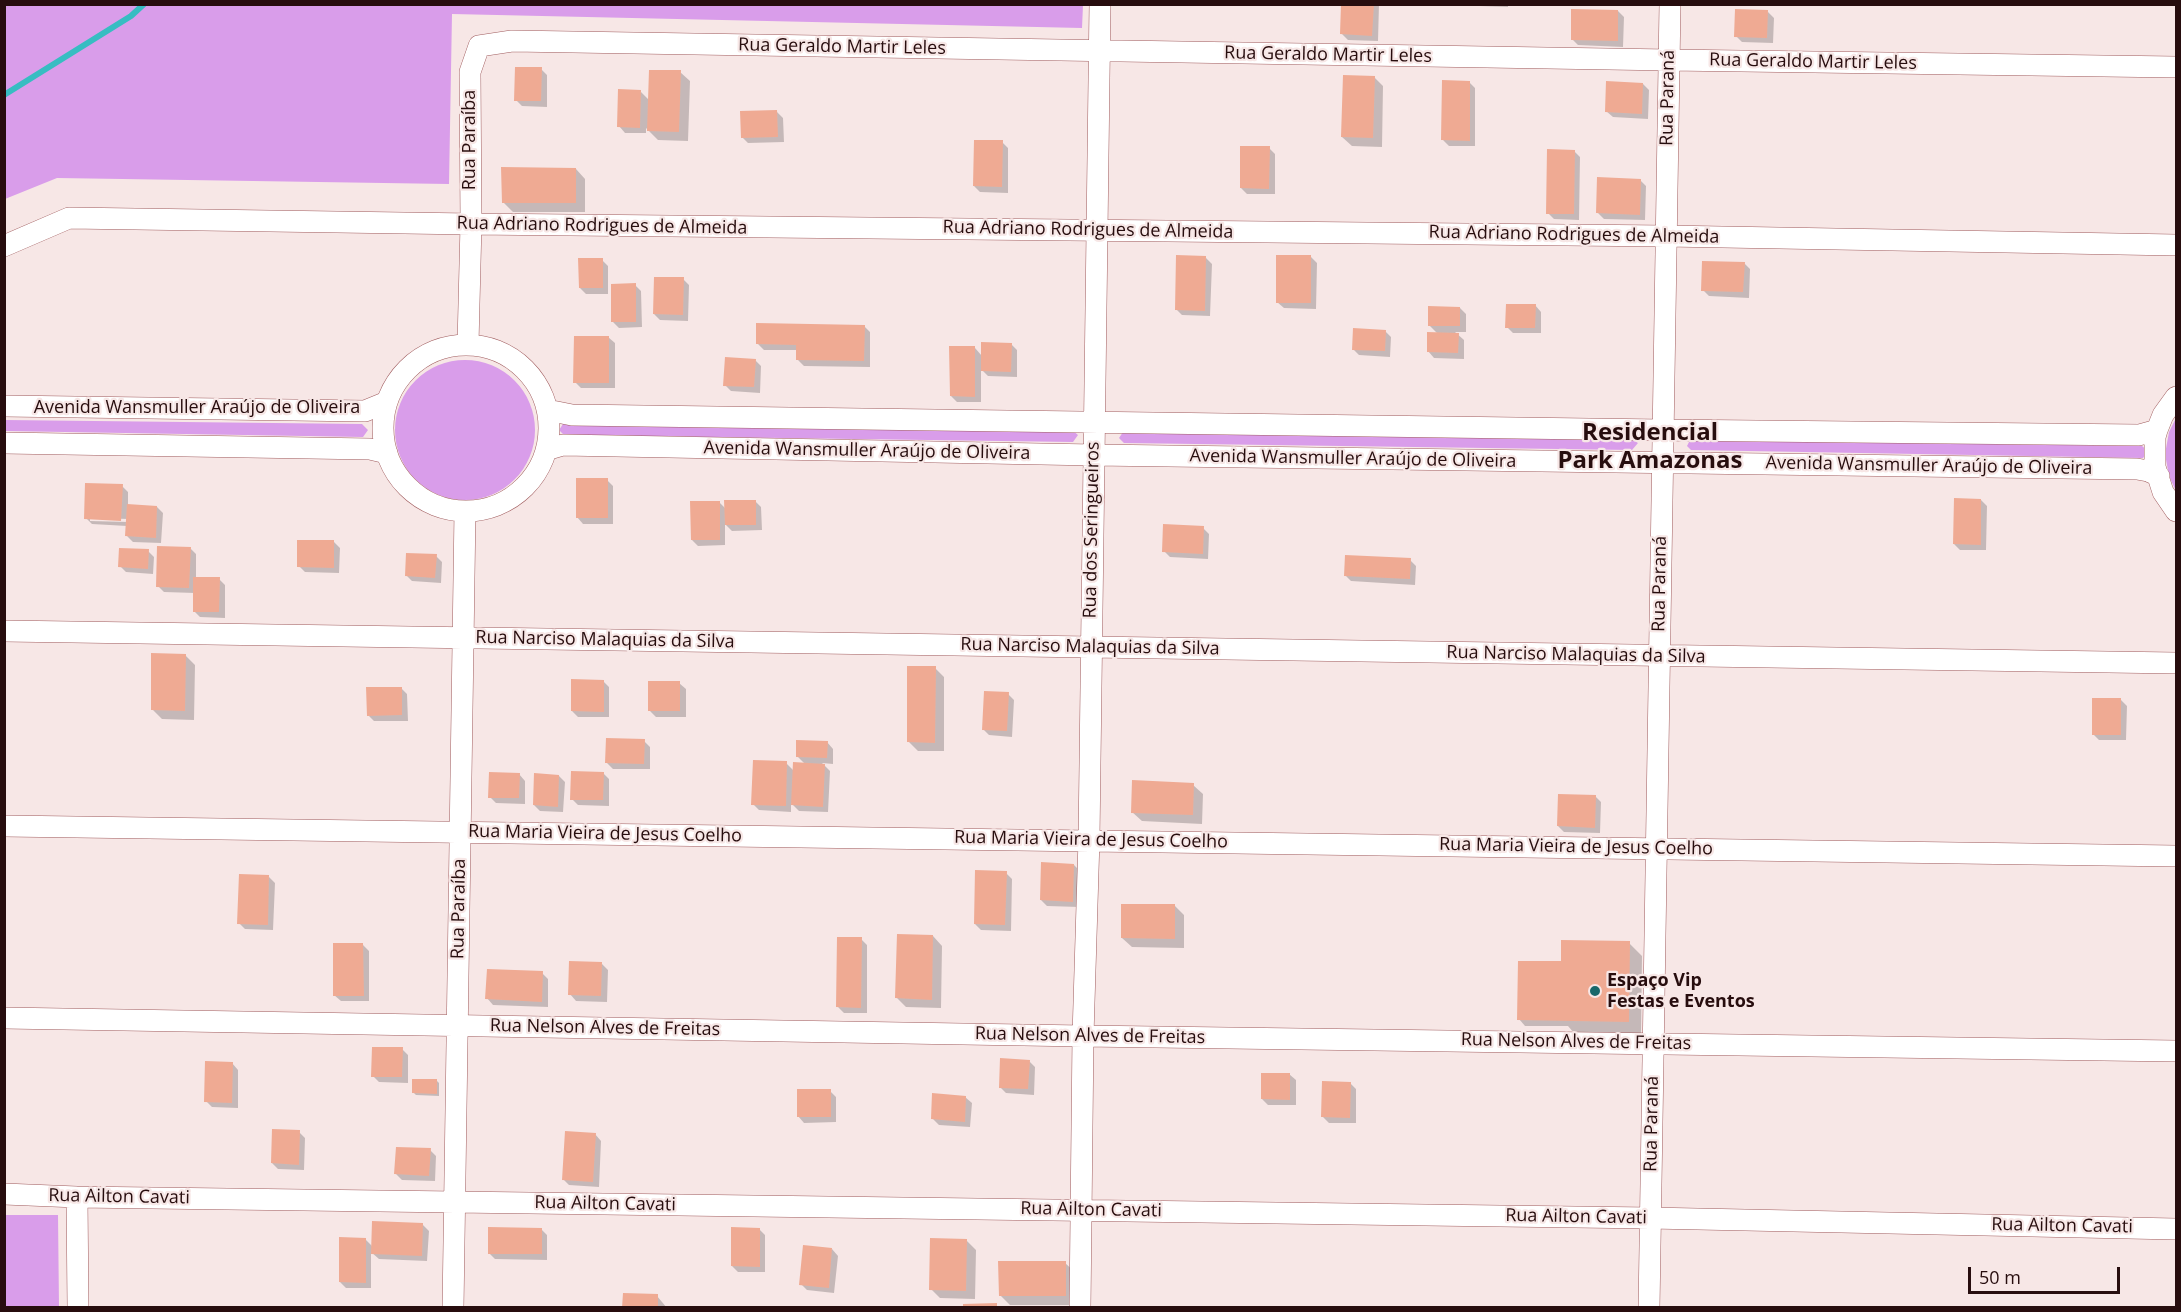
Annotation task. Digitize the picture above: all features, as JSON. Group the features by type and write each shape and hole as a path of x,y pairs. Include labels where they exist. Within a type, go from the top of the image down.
{"street":[{"name":"Rua dos Seringueiros","path":"1080,1308 1083,1036 1089,839 1100,4"},
{"name":"Rua Paraná","path":"1649,1308 1670,4"},
{"name":"Rua Geraldo Martir Leles","path":"479,46 512,41 2176,67"},
{"name":"Rua Paraíba","path":"468,344 471,224 470,72 479,46"},
{"name":"Rua Adriano Rodrigues de Almeida","path":"4,246 69,218 1666,236 2176,245"},
{"name":"Avenida Wansmuller Araújo de Oliveira","path":"468,344 496,350 521,365 538,387 548,411 548,442 541,465 528,484 510,499 488,508 465,511 442,507 420,497 402,482 390,462 383,439 382,425 387,402 395,383 414,362 439,348 468,344"},
{"path":"2176,397 2163,415 2155,437 2155,467 2163,492 2176,511"},
{"name":"Avenida Wansmuller Araújo de Oliveira","path":"4,406 365,411 387,402"},
{"name":"Avenida Wansmuller Araújo de Oliveira","path":"548,411 572,415 1662,430 2139,435 2157,430"},
{"name":"Avenida Wansmuller Araújo de Oliveira","path":"4,442 370,449 387,453"},
{"name":"Avenida Wansmuller Araújo de Oliveira","path":"546,450 563,445 1094,455 2137,469 2159,476"},
{"name":"Rua Paraíba","path":"453,1308 465,511"},
{"name":"Rua Narciso Malaquias da Silva","path":"4,631 2176,663"},
{"name":"Rua Maria Vieira de Jesus Coelho","path":"4,826 1089,839 2176,856"},
{"name":"Rua Nelson Alves de Freitas","path":"4,1018 2176,1051"},
{"name":"Rua Ailton Cavati","path":"4,1194 77,1197 1650,1218 2176,1229"},
{"path":"77,1197 78,1308"}],"shaded area":[{"path":"5,4 1083,5 1082,28 452,14 449,184 57,178 5,199"},
{"path":"465,360 492,365 515,380 530,403 535,430 530,457 515,480 492,495 465,500 438,495 415,480 400,457 395,430 400,403 415,380 438,365"},
{"path":"2176,418 2176,491 2169,476 2165,454 2169,432"},
{"path":"5,420 362,424 368,430 363,437 5,431"},
{"path":"563,424 1072,430 1078,435 1073,442 564,435 559,430"},
{"path":"1123,432 1632,438 1638,443 1632,450 1124,443 1119,438"},
{"path":"1690,440 2142,446 2148,451 2143,458 1691,450 1687,446"},
{"path":"5,1215 58,1215 59,1307 5,1307"}],"building":[{"path":"1341,4 1374,4 1372,36 1340,34"},
{"path":"1571,9 1618,10 1618,41 1571,40"},
{"path":"1735,9 1768,10 1767,38 1734,37"},
{"path":"515,67 542,67 541,101 514,101"},
{"path":"649,70 681,70 679,132 647,131"},
{"path":"1343,75 1375,76 1373,138 1341,137"},
{"path":"1442,80 1470,81 1470,141 1441,140"},
{"path":"1606,81 1643,83 1642,114 1605,112"},
{"path":"618,89 641,90 640,128 617,127"},
{"path":"777,110 778,137 741,138 740,111"},
{"path":"974,140 1003,140 1002,187 973,186"},
{"path":"1240,146 1270,146 1269,189 1240,188"},
{"path":"1547,149 1575,150 1574,214 1546,214"},
{"path":"501,167 576,168 576,203 502,203"},
{"path":"1597,177 1641,179 1640,215 1596,213"},
{"path":"1176,255 1206,256 1205,311 1175,310"},
{"path":"1276,255 1311,255 1311,303 1276,303"},
{"path":"578,258 603,258 603,288 579,288"},
{"path":"1702,261 1745,262 1743,292 1701,291"},
{"path":"654,277 684,277 683,315 653,314"},
{"path":"636,283 636,322 611,322 611,284"},
{"path":"1506,304 1536,304 1535,328 1505,328"},
{"path":"1428,306 1460,307 1460,326 1428,326"},
{"path":"756,323 865,325 864,361 796,360 796,345 756,344"},
{"path":"1353,328 1386,330 1385,351 1352,350"},
{"path":"1427,332 1459,333 1458,353 1427,352"},
{"path":"574,336 609,336 609,383 573,383"},
{"path":"981,342 1012,343 1011,372 981,371"},
{"path":"949,346 975,346 975,397 950,396"},
{"path":"725,357 756,359 754,387 723,386"},
{"path":"576,478 608,478 608,518 576,518"},
{"path":"85,483 123,484 121,521 84,519"},
{"path":"1954,498 1981,499 1981,545 1953,544"},
{"path":"724,500 756,500 756,525 725,525"},
{"path":"690,501 720,501 720,540 691,540"},
{"path":"127,504 157,506 156,538 125,536"},
{"path":"1163,524 1204,526 1203,554 1162,552"},
{"path":"297,540 334,540 334,568 297,567"},
{"path":"157,546 191,547 189,588 156,587"},
{"path":"119,548 149,549 148,569 118,567"},
{"path":"406,553 437,554 435,578 405,576"},
{"path":"1345,555 1411,558 1410,579 1344,576"},
{"path":"193,577 220,577 219,612 193,612"},
{"path":"151,653 186,654 185,711 151,710"},
{"path":"907,666 936,666 935,743 907,742"},
{"path":"571,679 604,680 604,712 571,711"},
{"path":"648,681 680,681 680,711 648,711"},
{"path":"366,687 402,687 402,715 367,716"},
{"path":"984,691 1009,692 1007,731 982,730"},
{"path":"2092,698 2121,698 2121,735 2092,735"},
{"path":"606,738 645,739 644,764 605,763"},
{"path":"796,740 828,741 827,758 796,757"},
{"path":"753,760 787,761 786,806 751,805"},
{"path":"793,762 825,764 823,807 791,805"},
{"path":"571,771 604,772 603,800 570,800"},
{"path":"489,772 520,773 519,798 488,798"},
{"path":"534,773 559,775 558,807 533,805"},
{"path":"1132,780 1194,783 1193,815 1131,813"},
{"path":"1558,794 1596,795 1595,828 1557,826"},
{"path":"1041,862 1074,864 1073,902 1040,900"},
{"path":"975,870 1007,871 1005,925 974,924"},
{"path":"239,874 269,875 268,925 237,924"},
{"path":"1121,904 1175,904 1175,939 1121,938"},
{"path":"897,934 933,935 932,1000 895,998"},
{"path":"837,937 862,937 861,1008 836,1007"},
{"name":"Espaço Vip Festas e Eventos","path":"1561,940 1630,941 1629,1022 1517,1020 1518,961 1561,961"},
{"path":"333,943 363,943 364,996 333,996"},
{"path":"569,961 602,962 601,996 568,995"},
{"path":"487,969 543,971 542,1002 485,999"},
{"path":"372,1047 403,1047 402,1077 371,1077"},
{"path":"1000,1058 1030,1060 1028,1089 999,1088"},
{"path":"205,1061 233,1062 232,1103 204,1102"},
{"path":"1261,1073 1290,1073 1290,1100 1261,1099"},
{"path":"412,1079 437,1079 437,1094 412,1093"},
{"path":"1322,1081 1351,1082 1350,1118 1321,1117"},
{"path":"797,1089 831,1089 831,1117 797,1117"},
{"path":"932,1093 966,1096 965,1122 931,1119"},
{"path":"272,1129 300,1130 299,1165 271,1163"},
{"path":"565,1131 596,1133 593,1182 562,1180"},
{"path":"396,1147 431,1148 429,1176 394,1174"},
{"path":"372,1221 423,1223 422,1256 371,1254"},
{"path":"488,1227 542,1228 542,1254 488,1254"},
{"path":"731,1227 760,1228 760,1267 731,1266"},
{"path":"339,1237 366,1238 366,1283 339,1282"},
{"path":"930,1238 967,1239 966,1291 929,1290"},
{"path":"803,1245 832,1248 829,1288 799,1285"},
{"path":"998,1261 1066,1261 1066,1296 999,1296"},
{"path":"623,1293 658,1294 658,1308 622,1308"},
{"path":"997,1303 997,1308 963,1308 963,1304"}],"waterway":[{"path":"4,95 131,16 144,4"}],"place":[{"name":"Espaço Vip Festas e Eventos","path":"1595,991"}],"district":[{"name":"Residencial Park Amazonas","path":"1650,447"}]}
